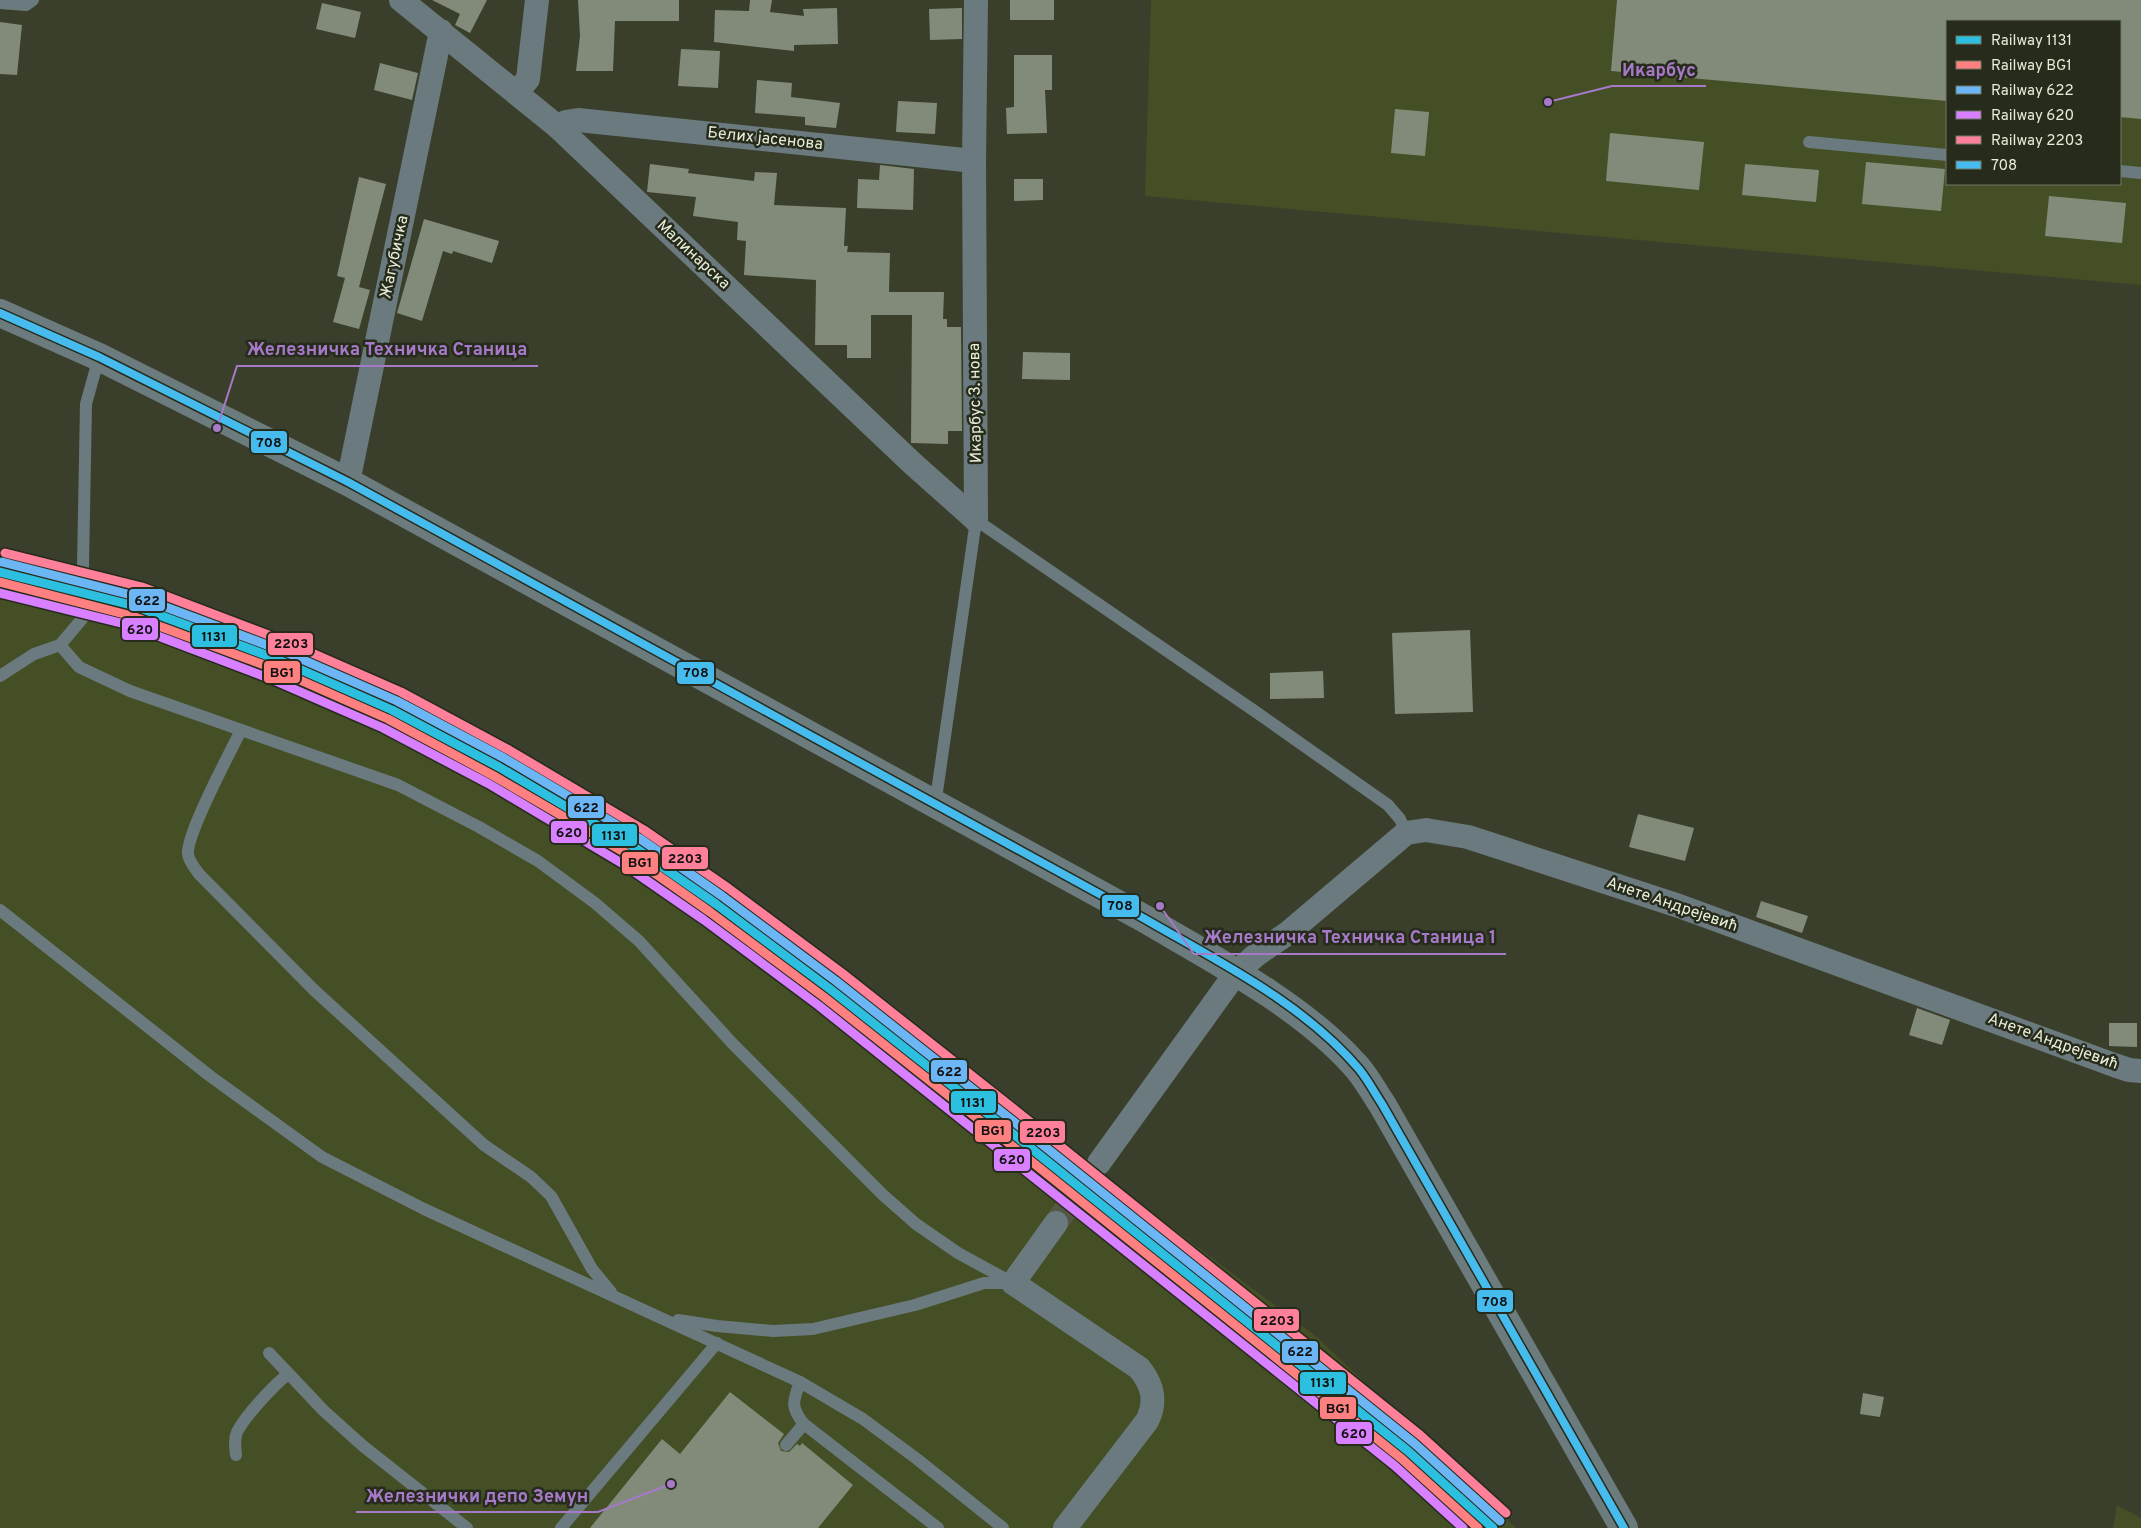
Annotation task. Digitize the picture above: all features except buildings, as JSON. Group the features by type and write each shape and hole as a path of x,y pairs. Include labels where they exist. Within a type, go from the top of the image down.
{"street":[{"name":"Малинарска","path":"402,0 558,127 912,463 976,520"},
{"path":"517,92 528,79 537,0"},
{"name":"Икарбус 3. нова","path":"976,0 974,161 976,520"},
{"name":"Жагубичка","path":"348,482 441,31"},
{"name":"Белих јасенова","path":"558,127 566,122 578,120 974,161"},
{"path":"0,313 98,357 348,482 1145,920 1236,973 1311,1025 1356,1065 1382,1104 1624,1528"},
{"name":"Анете Андрејевић","path":"1406,833 1426,830 1447,832 1477,840 1718,919 2114,1065 2141,1071"},
{"path":"1099,1163 1236,973 1256,955 1288,933 1406,833"},
{"path":"1056,1223 1013,1283 1139,1368 1151,1385 1152,1404 1147,1421 1064,1528"}],"lane":[{"path":"0,4 26,5 33,0"},
{"path":"1809,142 1946,155"},
{"path":"2121,171 2141,173"},
{"path":"0,676 34,654 60,644 82,619 86,404 98,357"},
{"path":"976,520 1248,706 1388,805 1400,818 1406,833"},
{"name":"Икарбус 3. нова","path":"932,803 937,792 976,520"},
{"path":"60,644 79,668 130,691 398,785 479,827 538,861 595,903 639,941 732,1043 882,1194 916,1224 958,1253 1013,1283"},
{"path":"241,730 192,832 188,854 191,863 199,874 314,990 484,1145 531,1177 551,1196 592,1269 613,1294"},
{"path":"0,910 210,1076 322,1157 424,1209 613,1294 800,1382 870,1425 917,1459 1003,1528"},
{"path":"663,1318 717,1326 774,1331 813,1329 916,1305 984,1283 1013,1283"},
{"path":"561,1528 717,1343"},
{"path":"269,1353 288,1374 363,1446 467,1528"},
{"path":"236,1455 235,1441 238,1431 271,1388 288,1374"},
{"path":"800,1382 793,1402 796,1415 804,1424 938,1528"},
{"path":"786,1445 804,1424"}],"shaded area":[{"path":"1151,0 2141,0 2141,285 1145,196"},
{"path":"0,555 166,603 353,675 744,904 1318,1338 1516,1528 0,1528"},
{"path":"2117,1505 2141,1518 2141,1528 2113,1528"}],"tunnel":[{"path":"1056,1223 1099,1163"}],"rail line":[{"name":"2203","path":"5,553 142,587 287,642 401,692 509,750 644,830 728,888 842,973 1029,1121 1420,1435 1506,1513"},
{"name":"622","path":"2,562 139,597 283,651 397,701 504,758 639,838 722,896 836,981 1023,1129 1414,1443 1500,1521"},
{"name":"1131","path":"0,572 135,606 279,660 392,710 499,767 634,847 716,904 830,989 1017,1137 1408,1451 1493,1528"},
{"name":"BG1","path":"0,582 132,616 275,669 388,719 494,776 629,855 710,912 824,997 1011,1145 1402,1459 1478,1528"},
{"name":"620","path":"0,593 129,625 271,679 383,728 489,784 623,864 704,920 818,1005 1395,1466 1463,1528"}],"transit line":[{"name":"708","path":"0,313 99,357 348,482 1145,919 1259,985 1286,1004 1337,1045 1368,1082 1624,1528"}],"place":[{"name":"Икарбус","path":"1548,102"},
{"name":"Железничка Техничка Станица","path":"217,428"},
{"name":"Железничка Техничка Станица 1","path":"1160,906"},
{"name":"Железнички депо Земун","path":"671,1484"}]}
